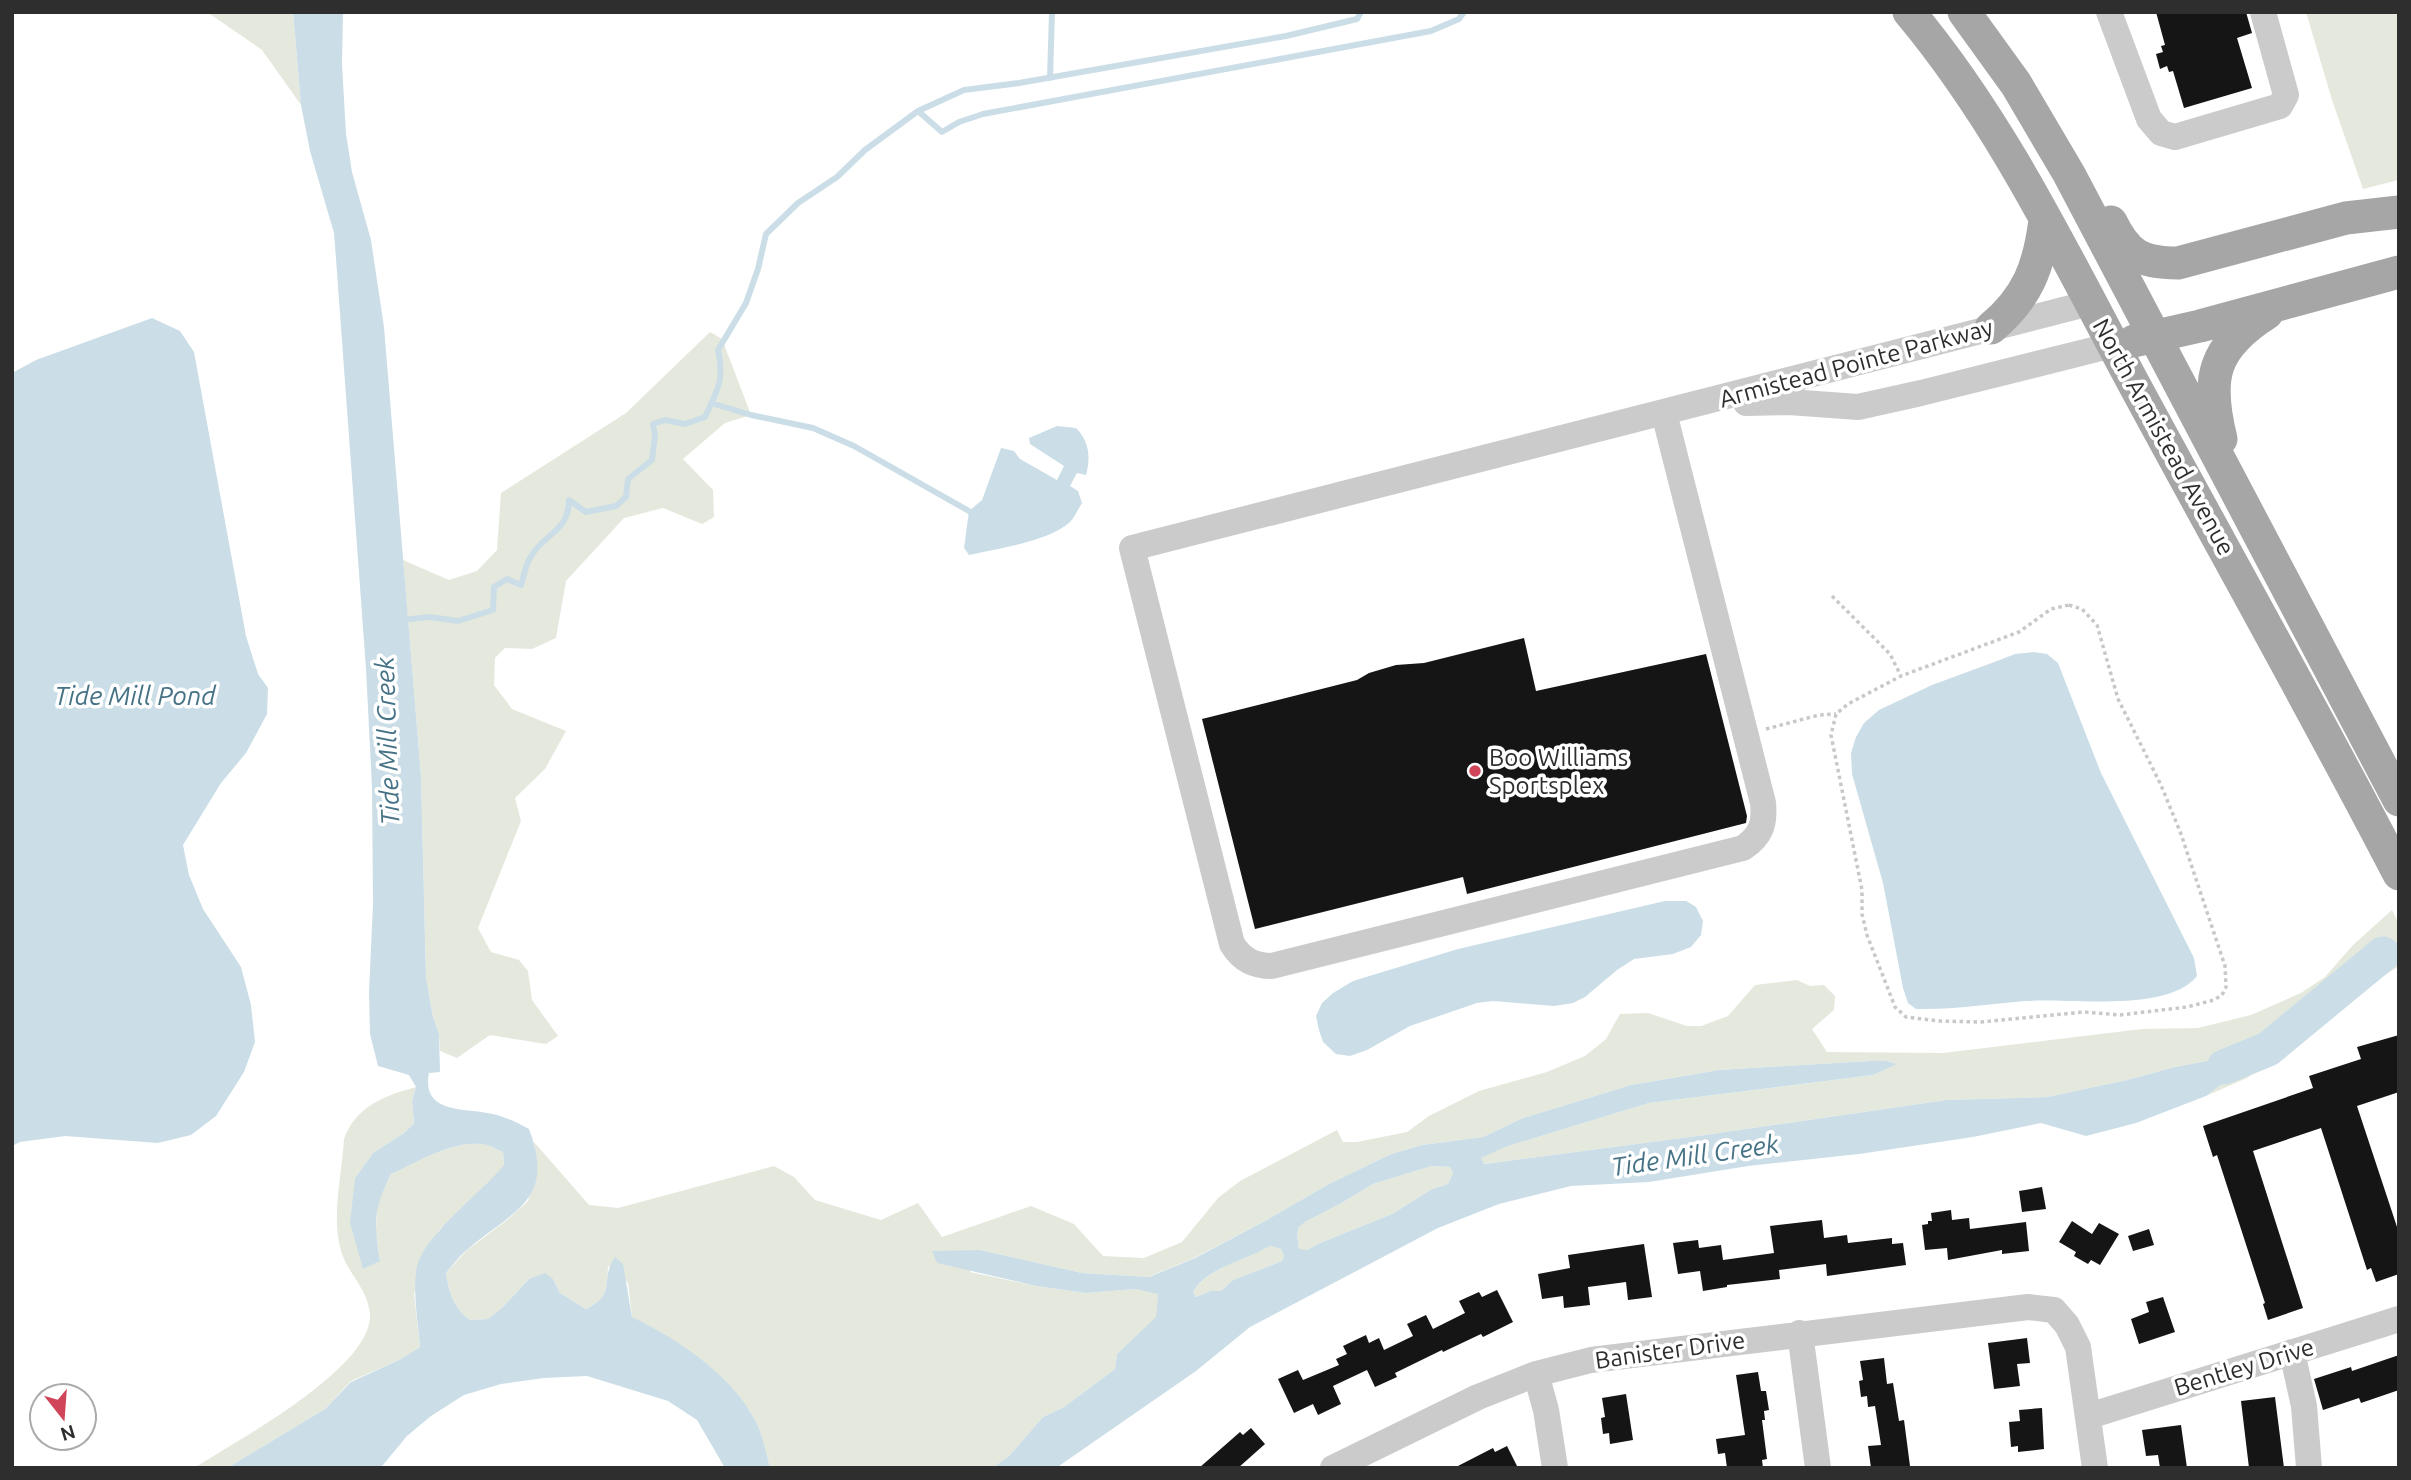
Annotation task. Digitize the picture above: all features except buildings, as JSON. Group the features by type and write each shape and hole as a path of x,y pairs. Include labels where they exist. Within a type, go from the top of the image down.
{"main road":[{"name":"North Armistead Avenue","path":"1909,12 1941,51 2003,143 2298,682 2399,874"},
{"name":"North Armistead Avenue","path":"1964,12 2016,84 2069,174 2399,800"},
{"path":"2069,174 2109,218 2125,247 2143,258 2166,263 2191,260 2346,218 2399,212"},
{"path":"1991,328 2009,313 2029,283 2042,245 2045,219"},
{"path":"2090,303 2399,219"},
{"path":"2113,345 2156,337 2399,272"},
{"path":"2232,484 2213,395 2218,366 2231,341 2244,327 2284,302"}],"street":[{"path":"2109,12 2149,120 2161,133 2175,137 2264,113 2280,106 2286,96 2263,12"},
{"name":"Armistead Pointe Parkway","path":"1702,403 2090,303"},
{"name":"Armistead Pointe Parkway","path":"1702,403 1789,402 1858,407 2113,345"},
{"path":"1664,413 1763,803 1763,827 1759,834 1743,848 1272,966 1253,964 1244,959 1232,944 1132,548 1702,403"},
{"path":"2298,682 2329,667"},
{"name":"Banister Drive","path":"1333,1468 1478,1397 1536,1374 1602,1359 2028,1307 2054,1310 2067,1325 2078,1347 2089,1416"},
{"name":"Bentley Drive","path":"2089,1416 2399,1319"},
{"path":"1800,1333 1818,1468"},
{"path":"2292,1352 2304,1406 2309,1468"},
{"path":"1536,1374 1546,1410 1555,1468"},
{"path":"2089,1416 2095,1468"}],"path":[{"path":"1832,596 1890,654 1901,676"},
{"path":"1745,735 1819,715 1836,714 1848,704 1901,676 2019,632 2051,609 2069,605 2082,610 2097,625 2119,699 2161,785 2193,865 2225,966 2226,987 2222,995 2214,1000 2187,1007 2120,1015 2084,1013 1981,1022 1906,1017 1895,1007 1867,935 1862,914 1862,890 1831,735 1836,714"}],"shaded area":[{"path":"207,12 293,12 301,105 262,50"},
{"path":"2306,12 2399,12 2399,180 2363,189 2332,100"},
{"path":"710,332 722,339 751,415 725,423 683,459 713,490 714,517 702,524 663,508 624,518 566,581 556,638 532,649 505,648 495,658 494,685 512,709 566,731 545,769 515,798 521,821 478,928 491,952 519,960 528,971 532,1000 558,1036 546,1044 490,1035 457,1058 440,1051 439,1034 426,977 421,776 403,560 449,580 477,571 497,550 501,493 626,413"},
{"path":"2392,910 2399,924 2399,966 2362,990 2298,1042 2247,1078 2206,1096 2266,1049 2047,1097 1946,1100 1483,1164 1480,1157 1649,1103 1873,1075 1896,1064 1869,1061 1719,1070 1631,1085 1523,1118 1483,1137 1422,1145 1391,1154 1329,1184 1194,1258 1148,1277 1082,1273 980,1250 970,1272 1086,1293 1136,1289 1158,1293 1157,1317 1117,1354 1115,1369 1064,1407 1043,1417 1009,1456 992,1468 770,1468 760,1431 750,1411 708,1365 668,1337 632,1317 628,1283 608,1266 605,1292 599,1301 586,1309 560,1293 553,1279 529,1279 488,1319 470,1320 464,1315 453,1300 447,1280 446,1273 467,1250 528,1201 537,1164 534,1142 589,1205 618,1208 774,1166 794,1177 815,1200 881,1220 918,1203 942,1237 1031,1206 1074,1224 1103,1256 1144,1258 1182,1242 1218,1198 1240,1181 1337,1130 1343,1142 1357,1142 1407,1132 1429,1116 1479,1091 1547,1072 1585,1056 1606,1039 1620,1014 1648,1013 1687,1026 1701,1026 1728,1016 1755,985 1797,980 1810,986 1824,985 1835,996 1834,1010 1812,1029 1827,1052 1943,1053 2142,1029 2198,1028 2251,1015 2301,993 2325,977 2353,945"},
{"path":"416,1087 412,1101 414,1123 404,1133 373,1153 355,1178 380,1261 376,1233 377,1203 391,1174 438,1152 476,1144 503,1152 504,1166 489,1184 438,1231 414,1294 420,1347 401,1359 351,1381 325,1409 227,1468 194,1468 298,1402 350,1357 365,1335 370,1314 366,1297 344,1259 338,1238 337,1210 344,1139 356,1118 372,1104"},
{"path":"1432,1166 1450,1167 1453,1173 1448,1184 1432,1189 1392,1214 1307,1250 1299,1250 1297,1234 1299,1227 1305,1222 1373,1184"},
{"path":"1270,1246 1281,1249 1284,1256 1282,1261 1233,1280 1221,1291 1210,1291 1196,1297 1193,1293 1216,1271"}],"water":[{"path":"293,12 343,12 342,64 346,134 352,172 371,240 384,327 421,776 426,977 439,1034 440,1072 429,1073 428,1086 431,1095 446,1106 498,1115 529,1129 536,1153 534,1188 515,1213 465,1251 446,1273 451,1293 456,1305 470,1320 488,1319 529,1279 545,1273 553,1279 560,1293 586,1309 596,1303 605,1292 610,1265 615,1257 623,1264 632,1317 669,1337 706,1363 738,1395 751,1412 760,1431 770,1468 725,1468 697,1420 668,1401 587,1376 501,1384 464,1395 431,1416 407,1436 378,1468 227,1468 325,1409 351,1382 401,1359 420,1347 415,1291 420,1259 440,1230 504,1165 503,1152 489,1146 462,1145 437,1152 391,1174 376,1216 380,1261 363,1269 350,1223 355,1178 373,1153 404,1133 414,1123 412,1101 416,1087 409,1075 378,1066 370,1034 372,787 336,259 334,233 310,151 301,105"},
{"name":"Tide Mill Pond","path":"152,318 180,331 194,352 246,636 258,674 268,688 267,714 246,753 221,783 183,845 189,875 203,909 241,967 251,1005 255,1042 244,1072 216,1116 191,1135 158,1143 65,1136 20,1142 12,1146 12,373 36,360"},
{"path":"1057,426 1076,428 1084,438 1088,450 1086,475 1077,473 1070,486 1078,491 1082,503 1073,518 1049,535 969,555 964,548 969,511 982,500 1001,448 1014,451 1020,459 1057,480 1064,466 1030,444 1029,438"},
{"path":"2015,654 2047,654 2058,663 2101,773 2194,958 2197,976 2183,988 2141,999 2025,1001 1916,1009 1908,1003 1903,988 1883,883 1852,774 1851,753 1856,737 1864,723 1879,710 1932,685"},
{"path":"1665,901 1686,901 1696,907 1703,921 1701,935 1691,947 1673,954 1634,959 1585,997 1573,1003 1554,1006 1493,1001 1477,1003 1410,1026 1367,1050 1350,1056 1336,1054 1323,1042 1316,1016 1322,1003 1353,981 1458,949"},
{"path":"2268,1049 2206,1096 2136,1123 2086,1136 2041,1123 1973,1137 1859,1154 1748,1166 1649,1182 1571,1186 1499,1204 1438,1228 1250,1327 1196,1371 1056,1468 992,1468 1009,1456 1043,1417 1064,1407 1115,1369 1117,1354 1156,1317 1158,1294 1136,1289 1086,1293 1036,1286 937,1263 932,1251 980,1250 1082,1273 1149,1277 1195,1258 1329,1184 1391,1154 1422,1145 1483,1137 1523,1118 1631,1085 1719,1070 1869,1061 1897,1064 1873,1075 1649,1103 1505,1147 1481,1158 1484,1164 1946,1100 2047,1097 2175,1067","holes":["1432,1166 1450,1167 1453,1173 1448,1184 1432,1189 1392,1214 1307,1250 1299,1249 1297,1234 1299,1227 1305,1222 1373,1184","1270,1246 1281,1249 1284,1256 1282,1261 1233,1280 1221,1291 1210,1291 1196,1297 1193,1293 1206,1277"]}],"waterway":[{"path":"1050,78 1052,12"},
{"path":"401,620 430,617 458,621 493,610 494,587 507,579 521,585 527,564 535,550 565,519 569,500 586,512 616,506 626,497 628,479 652,460 655,435 653,424 665,420 685,424 705,417 720,378 718,350 746,303 766,234 798,203 837,177 865,150 918,111 964,90 1019,83 1286,36 1357,19 1361,12"},
{"path":"918,111 942,132 959,122 983,114 1431,31 1459,19 1464,12"},
{"path":"711,403 751,415 813,428 854,446 969,511"},
{"name":"Tide Mill Creek","path":"2383,954 2399,945"},
{"name":"Tide Mill Creek","path":"2224,1067 2268,1049 2383,954"}],"place":[{"name":"Boo Williams Sportsplex","path":"1475,771"}]}
